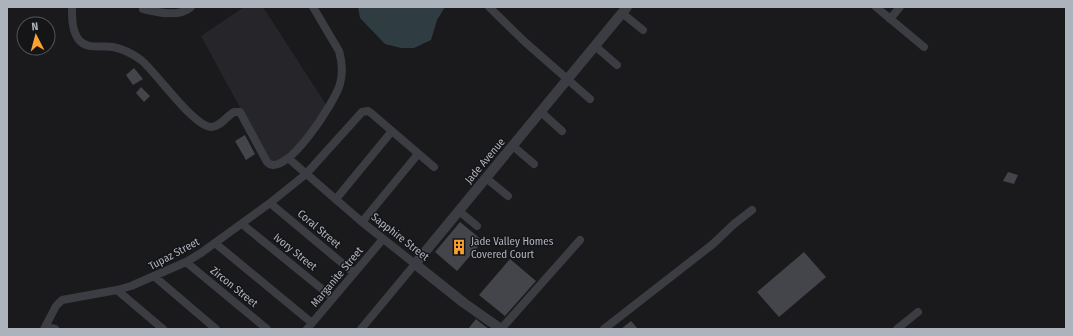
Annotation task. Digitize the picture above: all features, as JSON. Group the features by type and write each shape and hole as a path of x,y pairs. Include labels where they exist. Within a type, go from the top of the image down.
{"street":[{"path":"143,9 174,13 185,11 191,7"},
{"path":"72,8 76,36 84,45 112,47 141,60 191,114 203,124 210,127 216,126 234,112 240,112 270,165 278,165 288,158 314,130 327,111 340,83 342,69 339,51 313,7"},
{"path":"489,7 567,80 590,99"},
{"path":"876,7 924,48"},
{"path":"890,19 900,7"},
{"path":"625,10 643,30"},
{"name":"Jade Avenue","path":"361,329 625,10"},
{"path":"595,46 617,65"},
{"name":"Tupaz Street","path":"45,328 56,306 62,300 117,290 155,277 186,262 215,243 270,203 306,174 359,114 365,111 371,113 392,131"},
{"path":"541,112 562,131"},
{"path":"336,200 392,131 434,167"},
{"path":"513,146 534,164"},
{"path":"362,222 418,154"},
{"name":"Sapphire Street","path":"288,158 382,239 416,264 464,303 501,329"},
{"path":"486,178 508,196"},
{"name":"Coral Street","path":"270,203 354,273"},
{"path":"604,329 713,244 734,224 752,210"},
{"path":"459,211 477,226"},
{"name":"Ivory Street","path":"242,224 333,298"},
{"name":"Marganite Street","path":"310,326 382,239"},
{"path":"501,329 580,240"},
{"path":"215,243 310,326"},
{"name":"Zircon Street","path":"186,262 268,329"},
{"path":"155,277 216,329"},
{"path":"117,290 163,329"},
{"path":"897,329 918,312"},
{"path":"45,328 55,329"}],"shaded area":[{"path":"244,7 263,7 327,106 298,144 280,160 269,161 201,36"},
{"path":"358,7 445,7 437,20 431,40 414,48 401,48 385,44 360,18"}],"building":[{"path":"134,68 143,79 133,85 126,75"},
{"path":"141,87 150,96 144,102 136,93"},
{"path":"245,135 255,154 246,160 235,141"},
{"path":"1008,172 1018,175 1014,184 1003,181"},
{"name":"Jade Valley Homes Covered Court","path":"460,222 483,241 457,271 435,252"},
{"path":"804,252 826,277 779,317 757,292"},
{"path":"510,259 536,281 505,316 479,295"},
{"path":"476,319 482,324 489,329 468,329"},
{"path":"631,321 638,329 621,329"}],"place":[{"name":"Jade Valley Homes Covered Court","path":"459,247"}]}
